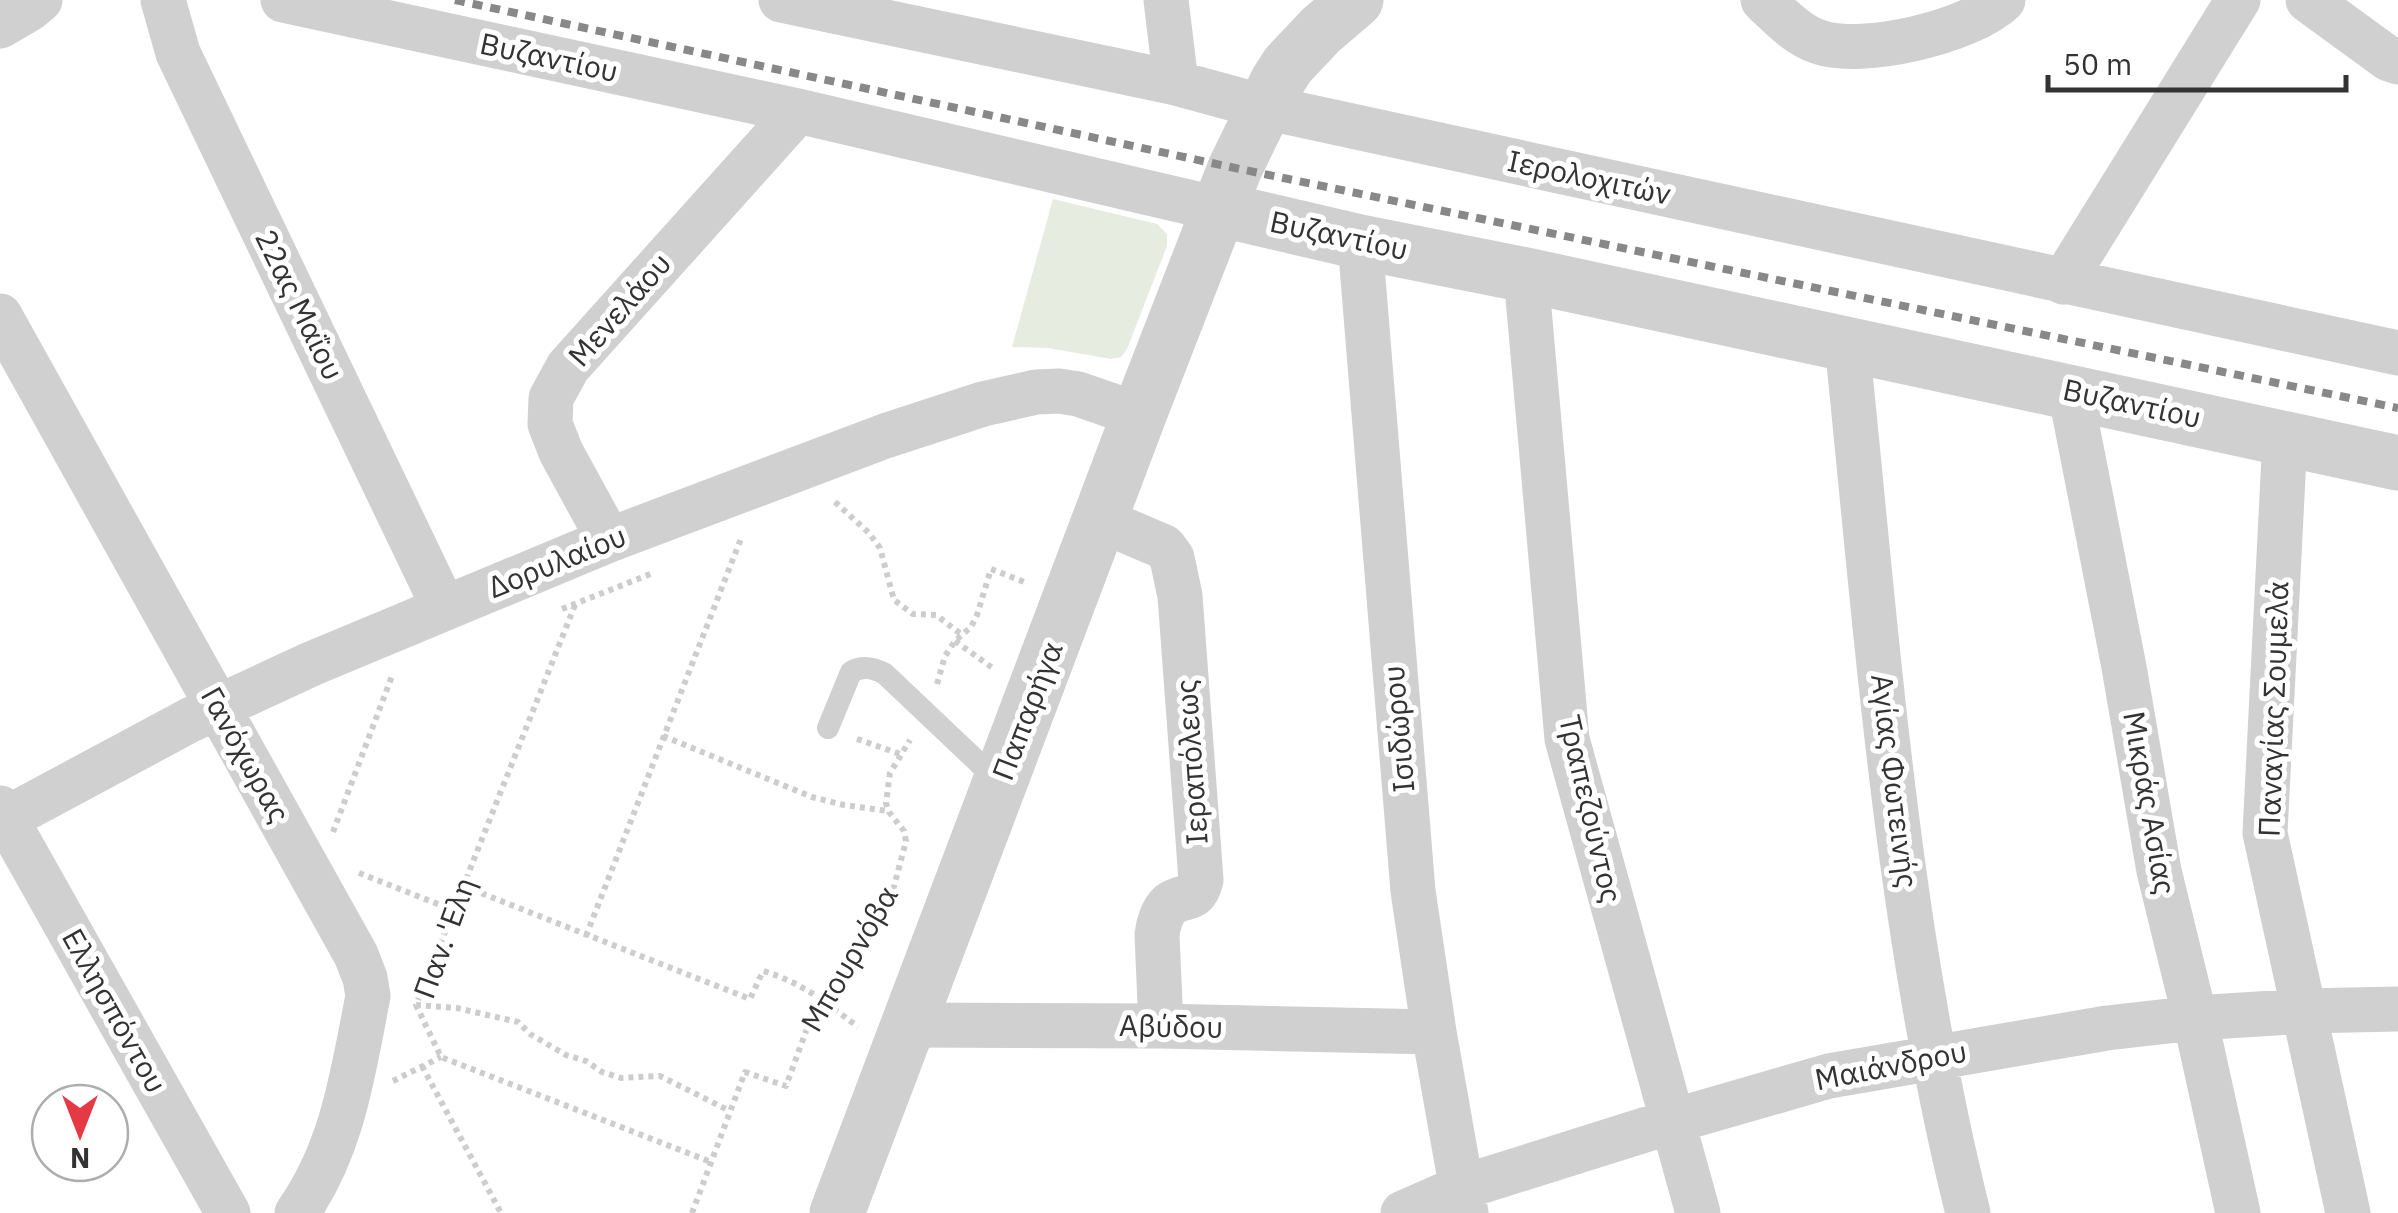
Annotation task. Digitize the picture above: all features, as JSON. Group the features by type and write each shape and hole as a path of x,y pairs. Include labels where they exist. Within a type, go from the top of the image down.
{"street":[{"path":"0,26 40,0"},
{"name":"22ας Μαΐου","path":"163,0 178,53 444,608"},
{"name":"Βυζαντίου","path":"283,0 798,110 1360,242 2398,462"},
{"name":"Ιερολοχιτών","path":"780,0 1176,83 1264,107 2398,353"},
{"path":"1166,0 1176,83"},
{"name":"Παπαρήγα","path":"838,1213 888,1029 1000,783 1218,209 1277,82 1303,47 1356,0"},
{"path":"1763,0 1810,38 1844,46 1897,42 1960,25 2003,0"},
{"path":"2063,282 2238,0"},
{"path":"2308,0 2398,62"},
{"name":"Μενελάου","path":"609,540 561,452 550,424 551,398 568,366 798,110"},
{"name":"Ισιδώρου","path":"1360,242 1409,852 1463,1201"},
{"name":"Τραπεζούντος","path":"1526,275 1568,738 1698,1213"},
{"name":"Γανόχωρας","path":"0,316 356,955 365,978 368,996 346,1106 314,1189 297,1213"},
{"name":"Αγίας Φωτεινής","path":"1848,344 1892,787 1946,1128 1968,1213"},
{"name":"Δορυλαίου","path":"2,816 312,664 609,540 885,436 983,404 1023,394 1059,391 1139,415"},
{"name":"Μικράς Ασίας","path":"2070,391 2159,871 2238,1213"},
{"name":"Παναγίας Σουμελά","path":"2286,437 2266,834 2348,1213"},
{"name":"Ιεραπόλεως","path":"1102,520 1164,547 1172,558 1180,596 1200,880 1194,895 1167,907 1158,926 1161,1026"},
{"name":"Ελλησπόντου","path":"2,816 228,1213"},
{"name":"Μαιάνδρου","path":"1403,1213 1463,1201 1673,1121 1828,1076 2107,1028 2305,1010 2398,1009"},
{"name":"Αβύδου","path":"888,1029 1161,1026 1434,1032"}],"lane":[{"path":"828,728 851,672 870,668 885,674 1000,783"}],"path":[{"path":"853,495 835,502 880,548 894,600 913,614 936,616 984,664 1008,677"},
{"path":"586,936 742,536 723,544"},
{"path":"557,612 668,566"},
{"name":"Μπουρνόβα","path":"692,1213 745,1072 786,1086 812,1015 826,1002 852,952 892,894 906,841 886,803 890,774 931,700 945,656 977,615 991,570 1042,588"},
{"name":"Παν. 'Ελη","path":"575,604 416,1004 441,1056 711,1162"},
{"path":"329,844 390,677 409,670"},
{"path":"828,728 903,755"},
{"path":"663,736 812,797 889,812"},
{"path":"356,872 454,910"},
{"path":"463,886 750,999 762,971 804,986 826,1002 888,1029"},
{"path":"416,1004 457,1008 518,1022 530,1034 602,1072 620,1078 660,1076 730,1110"},
{"path":"422,1066 501,1213"}],"shaded area":[{"path":"1053,199 1157,224 1167,234 1167,246 1121,357 1012,347"}],"railway":[{"path":"455,0 1235,168 2398,408"}]}
